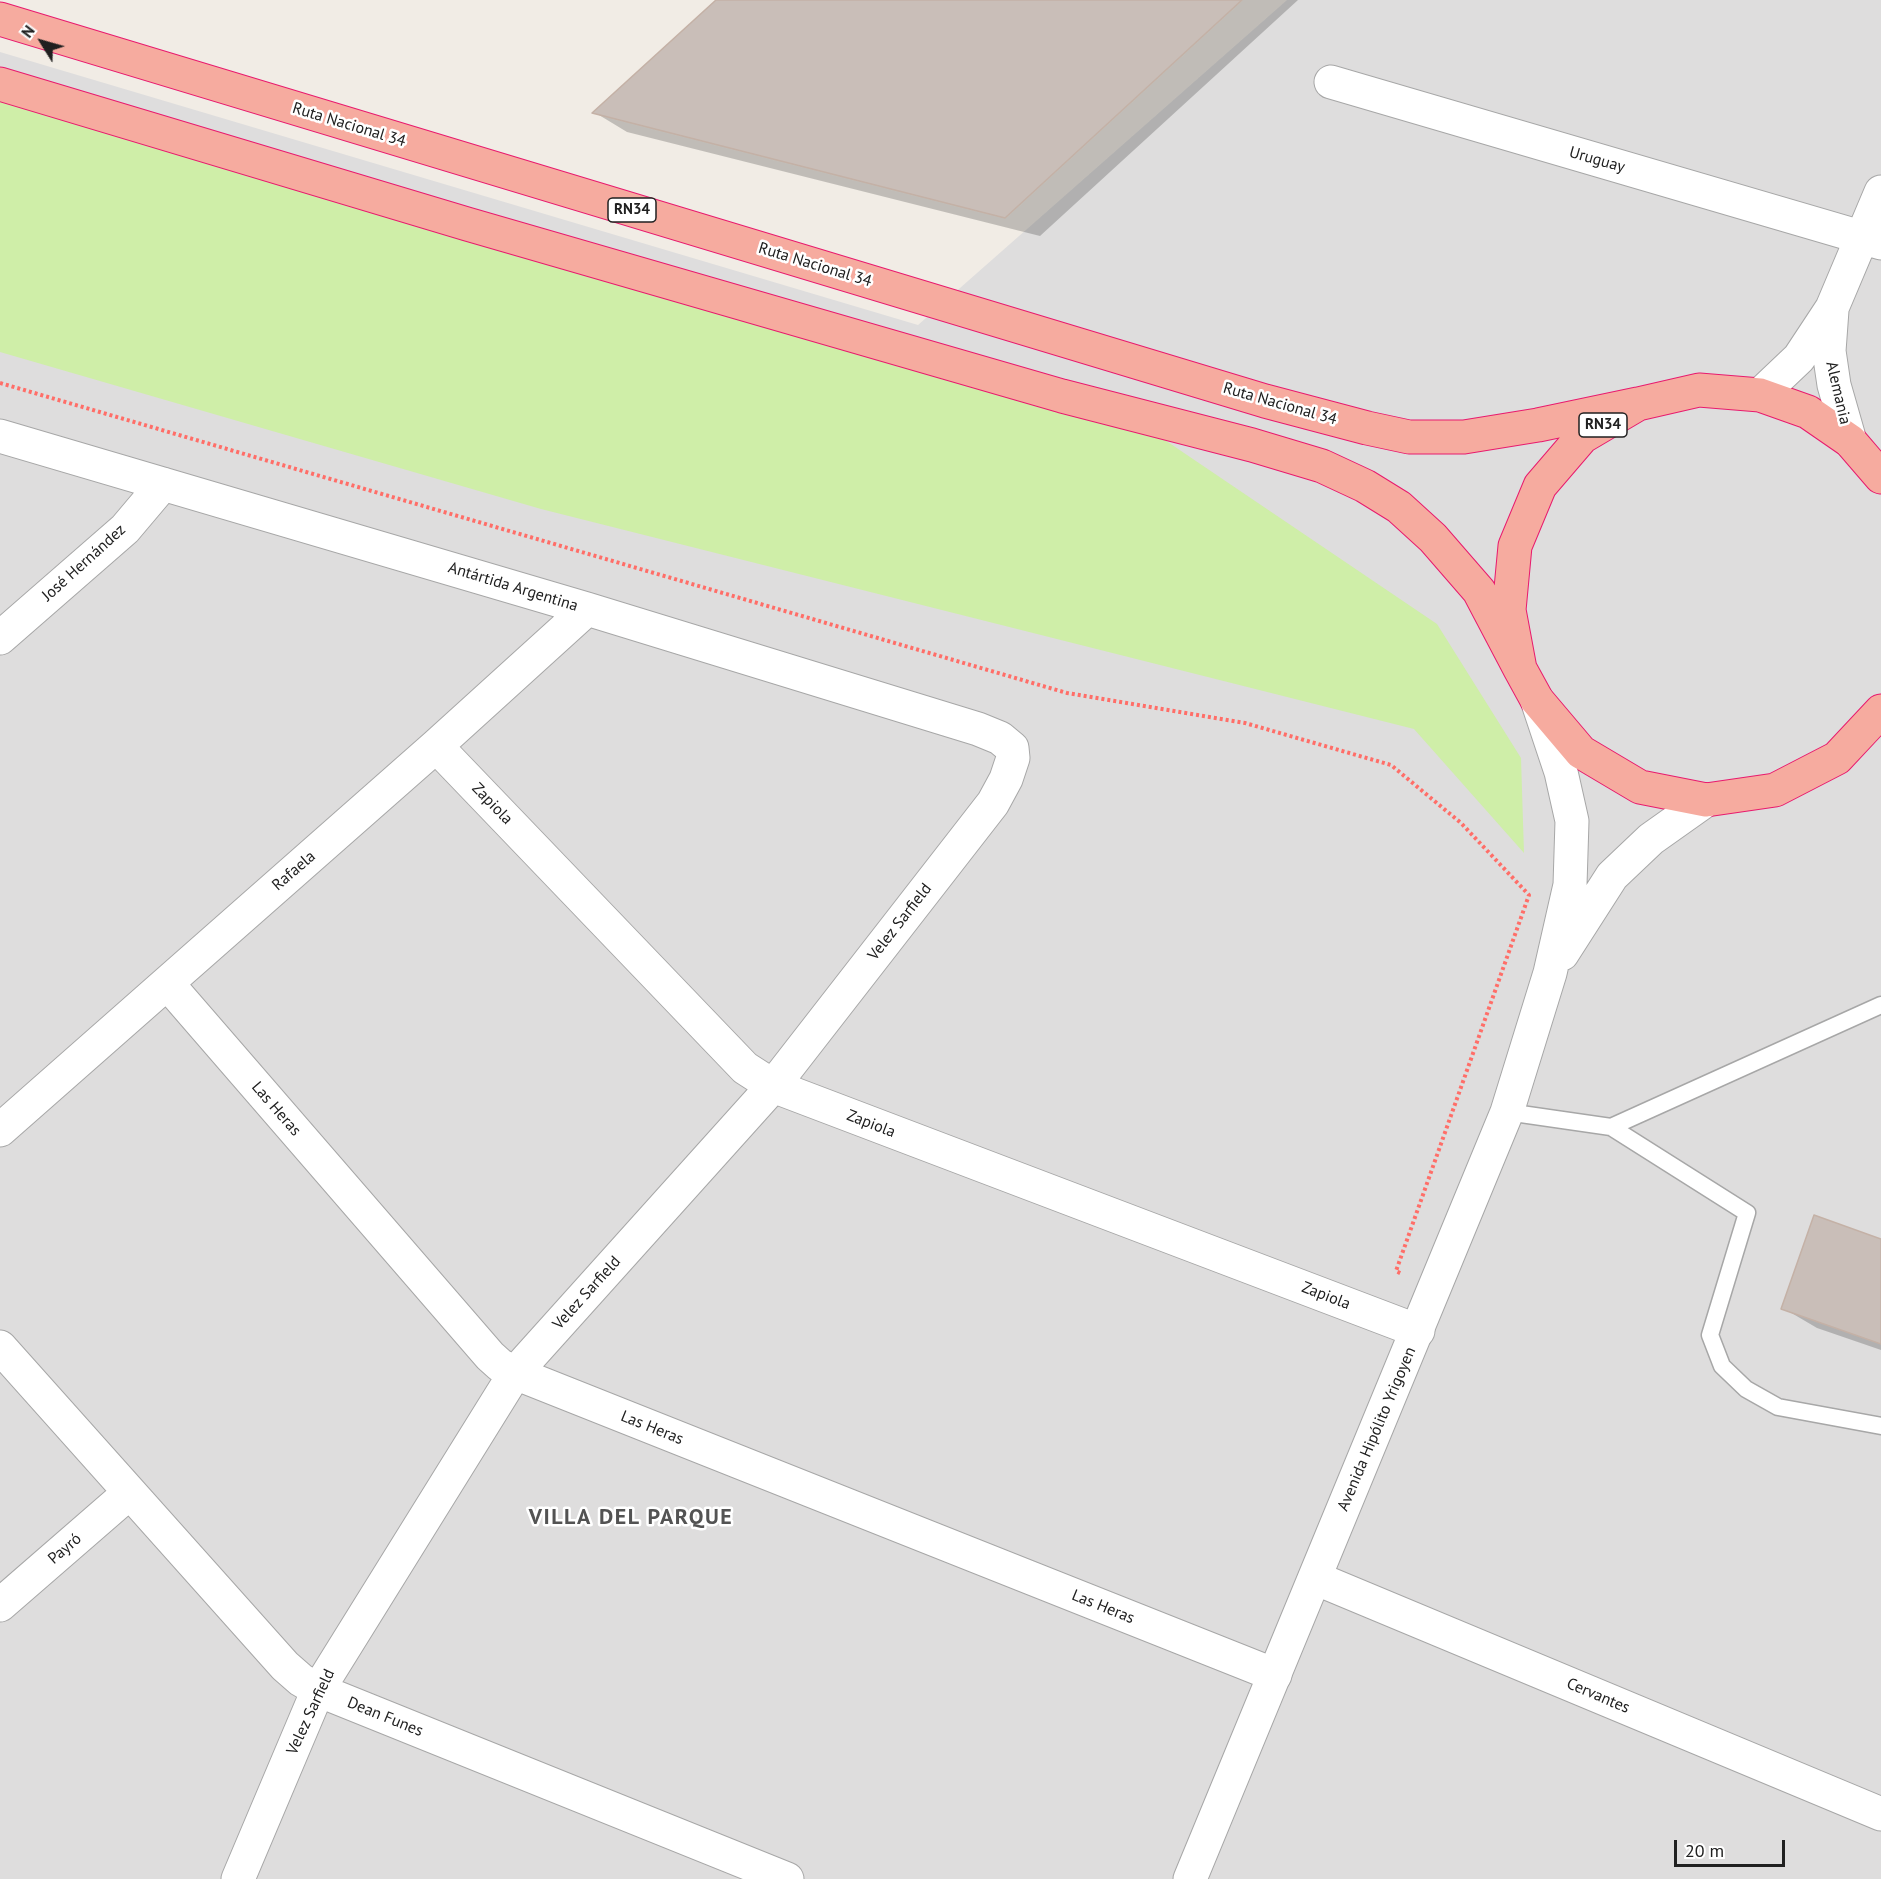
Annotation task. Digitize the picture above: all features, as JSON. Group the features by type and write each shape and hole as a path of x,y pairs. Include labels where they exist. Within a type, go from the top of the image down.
{"highway":[{"name":"Ruta Nacional 34","path":"0,19 1264,401 1367,428 1409,437 1464,437 1538,425 1699,390 1760,395 1808,412 1850,441 1881,477"},
{"name":"Ruta Nacional 34","path":"0,84 455,220 1028,386 1252,445 1322,466 1365,486 1399,507 1433,538 1479,591 1537,700 1581,752 1640,787 1706,800 1775,790 1837,758 1881,744"},
{"name":"Ruta Nacional 34","path":"1520,669 1509,610 1515,546 1540,486 1582,437 1638,404"},
{"name":"Ruta Nacional 34","path":"1837,758 1881,711"}],"street":[{"name":"Uruguay","path":"1331,82 1872,241"},
{"name":"Alemania","path":"1760,395 1799,358 1872,241 1881,192"},
{"name":"Alemania","path":"1832,308 1829,351 1834,385 1850,441"},
{"name":"Antártida Argentina","path":"0,436 587,609 978,729 1000,738 1012,748 1013,758"},
{"name":"José Hernández","path":"0,638 125,529 163,484"},
{"name":"Rafaela","path":"0,1130 436,746 587,609"},
{"name":"Avenida Hipólito Yrigoyen","path":"1190,1879 1507,1112 1550,973 1570,885 1572,821 1561,772 1537,700"},
{"name":"Zapiola","path":"436,746 745,1068 773,1086 1418,1331"},
{"name":"Velez Sarfield","path":"238,1877 318,1690 515,1373 773,1086 993,803 1006,779 1013,758"},
{"name":"Avenida Hipólito Yrigoyen","path":"1550,973 1612,876 1651,839 1706,800"},
{"name":"Las Heras","path":"167,983 500,1365 515,1373 1275,1675"},
{"name":"Dean Funes","path":"0,1347 129,1493 301,1680 318,1690 787,1879"},
{"name":"Payró","path":"0,1605 129,1493"},
{"name":"Cervantes","path":"1315,1578 1881,1814"}],"lane":[{"path":"1611,1127 1881,1005"},
{"path":"1507,1112 1611,1127 1747,1213 1710,1335 1722,1366 1746,1389 1778,1407 1881,1426"}],"path":[{"path":"0,383 1067,693 1245,723 1391,765 1461,823 1529,895 1396,1271 1434,1288"}],"shaded area":[{"path":"1287,0 1881,0 1881,1879 0,1879 0,52 918,325"}],"green space":[{"path":"0,88 1153,432 1437,624 1521,758 1524,853 1414,729 541,509 0,352"}],"building":[{"path":"716,0 1242,0 1005,218 592,113"},
{"path":"1814,1215 1881,1239 1881,1344 1781,1309"}],"district":[{"name":"VILLA DEL PARQUE","path":"631,1518"}]}
